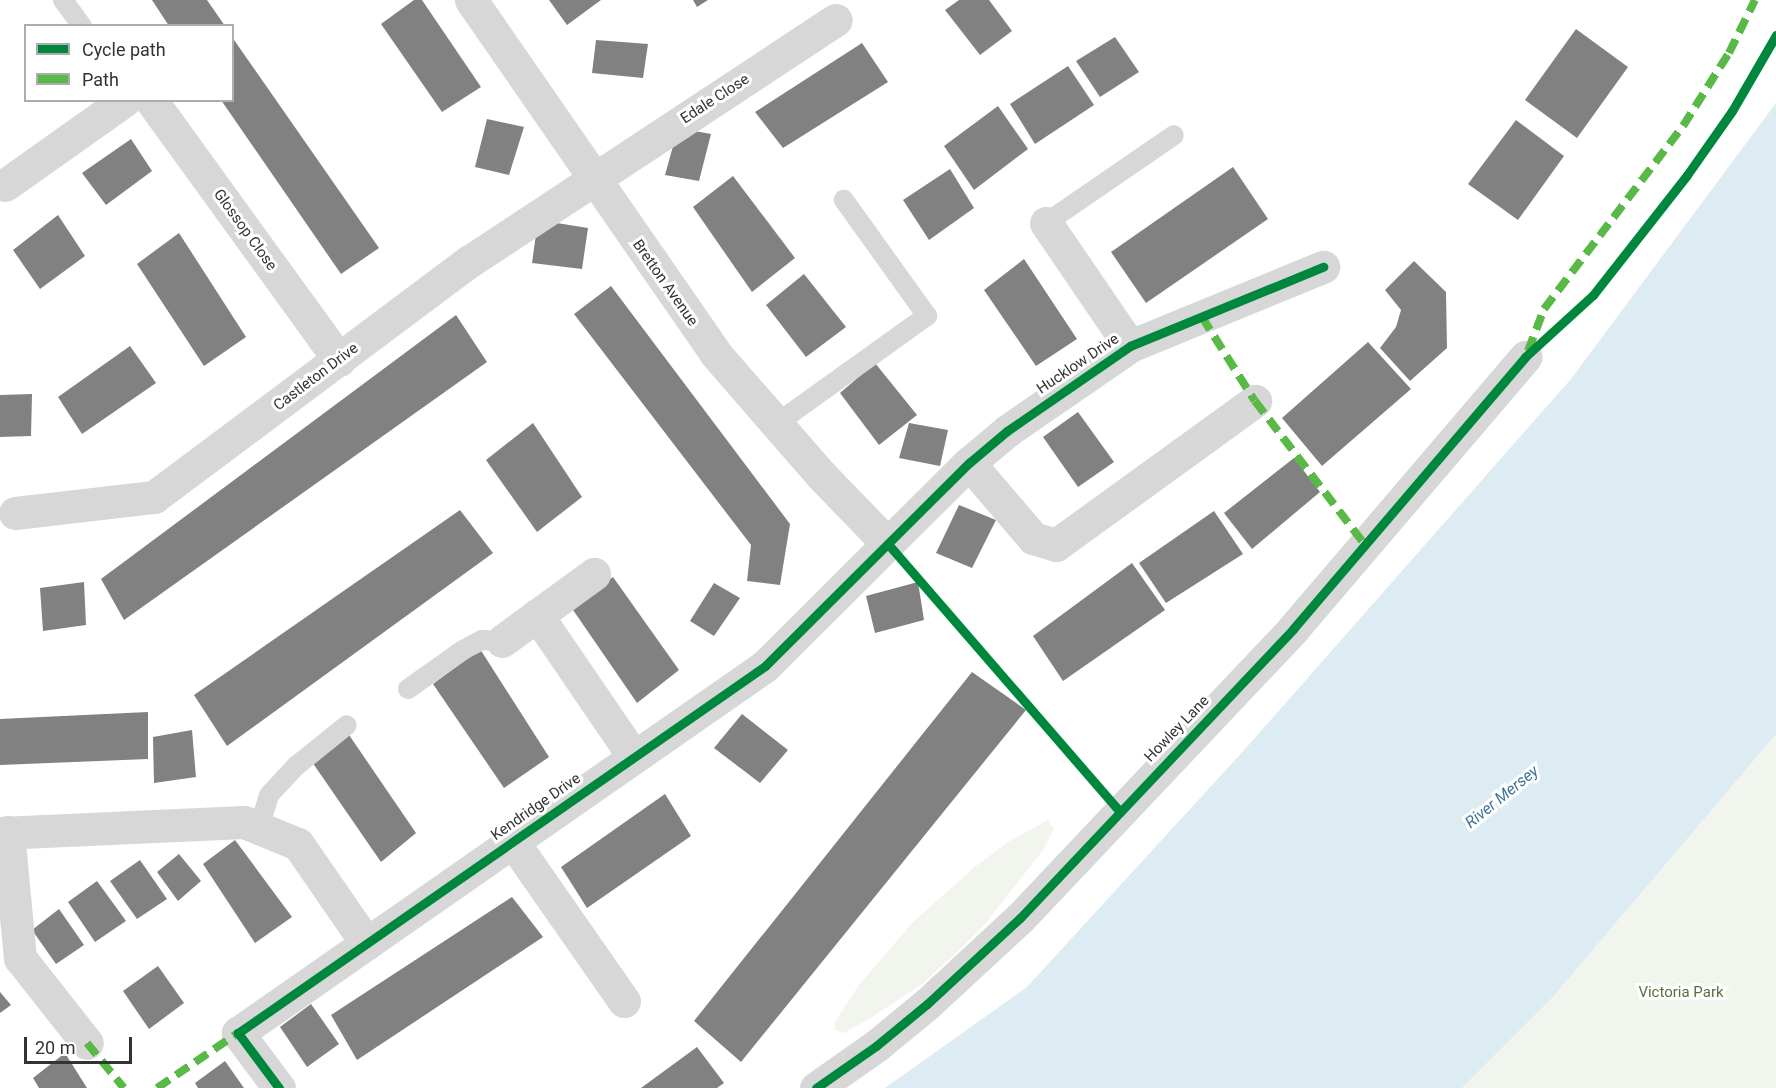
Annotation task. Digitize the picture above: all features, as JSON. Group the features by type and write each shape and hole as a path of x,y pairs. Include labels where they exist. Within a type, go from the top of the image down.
{"street":[{"name":"Bretton Avenue","path":"471,0 714,353 776,424 888,544"},
{"name":"Edale Close","path":"593,179 836,20"},
{"path":"5,186 122,102"},
{"name":"Glossop Close","path":"152,102 339,360"},
{"name":"Castleton Drive","path":"15,513 154,497 470,261 593,179"},
{"name":"Hucklow Drive","path":"1046,223 1130,346"},
{"name":"Hucklow Drive","path":"888,544 969,463 1006,431 1130,346 1323,267"},
{"name":"Howley Lane","path":"816,1088 876,1046 927,1004 1020,918 1293,629 1525,357"},
{"path":"969,463 1033,538 1056,545 1255,401"},
{"name":"Kendridge Drive","path":"279,1088 238,1033 765,666 888,544"},
{"path":"502,641 594,574"},
{"path":"537,615 634,757"},
{"path":"87,1043 20,958 4,832 244,822 298,844 367,944"},
{"name":"Kendridge Drive","path":"513,842 624,1001"}],"lane":[{"path":"63,0 80,24"},
{"path":"1046,223 1174,135"},
{"path":"776,424 927,316 844,200"},
{"path":"408,689 482,640 502,641"},
{"path":"259,828 269,795 296,766 347,725"}],"green space":[{"name":"Victoria Park","path":"1776,733 1776,1088 1462,1088 1552,998"},
{"path":"1048,820 1054,829 1043,850 985,924 954,955 922,984 869,1019 844,1033 835,1030 835,1022 859,985 913,922 976,866 1008,842"}],"water":[{"name":"River Mersey","path":"1776,103 1776,734 1552,998 1462,1088 885,1088 1027,987 1246,748 1571,379"}],"building":[{"path":"152,0 207,0 224,24 168,24"},
{"path":"414,0 422,0 481,87 442,112 381,24"},
{"path":"549,0 601,0 567,25"},
{"path":"693,0 708,0 697,7"},
{"path":"959,0 989,0 1012,31 980,55 945,10"},
{"path":"1576,29 1628,67 1577,138 1525,100"},
{"path":"1115,37 1139,72 1100,97 1076,61"},
{"path":"234,40 379,248 341,274 222,102 234,102"},
{"path":"596,40 648,44 643,78 592,73"},
{"path":"862,43 888,82 783,148 755,112"},
{"path":"1068,66 1094,105 1035,144 1010,104"},
{"path":"998,106 1028,149 974,190 944,146"},
{"path":"487,119 524,127 509,175 475,167"},
{"path":"1516,120 1564,156 1518,220 1468,184"},
{"path":"678,128 711,134 699,181 665,175"},
{"path":"131,139 152,171 106,205 82,173"},
{"path":"1233,167 1268,219 1146,303 1111,252"},
{"path":"950,169 974,208 929,240 903,200"},
{"path":"733,176 795,258 752,292 693,207"},
{"path":"58,215 85,256 40,289 13,250"},
{"path":"538,220 588,228 582,269 532,263"},
{"path":"179,233 246,337 204,366 137,264"},
{"path":"1024,259 1077,339 1036,366 984,290"},
{"path":"1414,261 1446,292 1447,348 1410,381 1380,348 1396,327 1401,310 1385,290"},
{"path":"804,274 846,327 806,357 766,305"},
{"path":"611,286 790,524 780,585 747,581 751,545 574,314"},
{"path":"456,315 487,362 124,620 101,579"},
{"path":"1368,342 1411,389 1322,466 1282,418"},
{"path":"130,346 156,383 82,434 58,397"},
{"path":"875,363 917,415 879,445 840,393"},
{"path":"32,394 31,436 0,437 0,395"},
{"path":"1078,412 1114,462 1078,487 1043,437"},
{"path":"533,423 582,497 537,532 486,460"},
{"path":"909,423 948,430 940,466 899,458"},
{"path":"1294,458 1320,492 1252,549 1224,513"},
{"path":"959,505 996,520 972,568 936,553"},
{"path":"460,510 493,553 227,746 194,695"},
{"path":"1214,511 1243,554 1166,603 1139,563"},
{"path":"1132,563 1165,610 1063,681 1033,636"},
{"path":"613,577 679,670 637,703 571,607"},
{"path":"84,582 86,625 43,631 40,588"},
{"path":"918,582 924,620 875,633 866,596"},
{"path":"714,583 740,598 714,636 690,621"},
{"path":"480,649 549,757 504,788 433,684"},
{"path":"972,672 1026,710 741,1062 694,1021"},
{"path":"148,712 148,759 0,765 0,719"},
{"path":"742,714 788,750 760,783 714,748"},
{"path":"192,730 196,777 154,783 153,737"},
{"path":"347,732 416,833 381,862 310,759"},
{"path":"665,794 691,836 587,908 561,867"},
{"path":"235,840 292,917 255,943 203,864"},
{"path":"179,854 201,881 178,901 157,872"},
{"path":"140,860 167,899 137,919 110,881"},
{"path":"97,881 126,921 95,942 68,902"},
{"path":"512,897 543,937 357,1060 331,1015"},
{"path":"59,909 84,945 56,964 32,930"},
{"path":"158,966 184,1003 149,1029 123,991"},
{"path":"0,992 11,1005 0,1013"},
{"path":"311,1004 339,1044 307,1067 280,1027"},
{"path":"697,1047 724,1083 717,1088 641,1088"},
{"path":"65,1053 87,1088 39,1088 33,1078"},
{"path":"225,1061 244,1088 198,1088 195,1083"}],"marked path":[{"path":"1528,351 1544,309 1683,126 1729,53 1755,0"},
{"path":"1202,317 1255,401 1366,546"},
{"path":"157,1088 238,1033"},
{"path":"87,1043 124,1088"}],"cycle path":[{"path":"816,1088 876,1046 927,1004 1020,918 1293,629 1525,357 1593,295 1687,175 1732,111 1776,35"},
{"path":"279,1088 238,1033 765,666 969,463 1007,431 1130,346 1323,267"},
{"path":"888,544 1119,811"}]}
